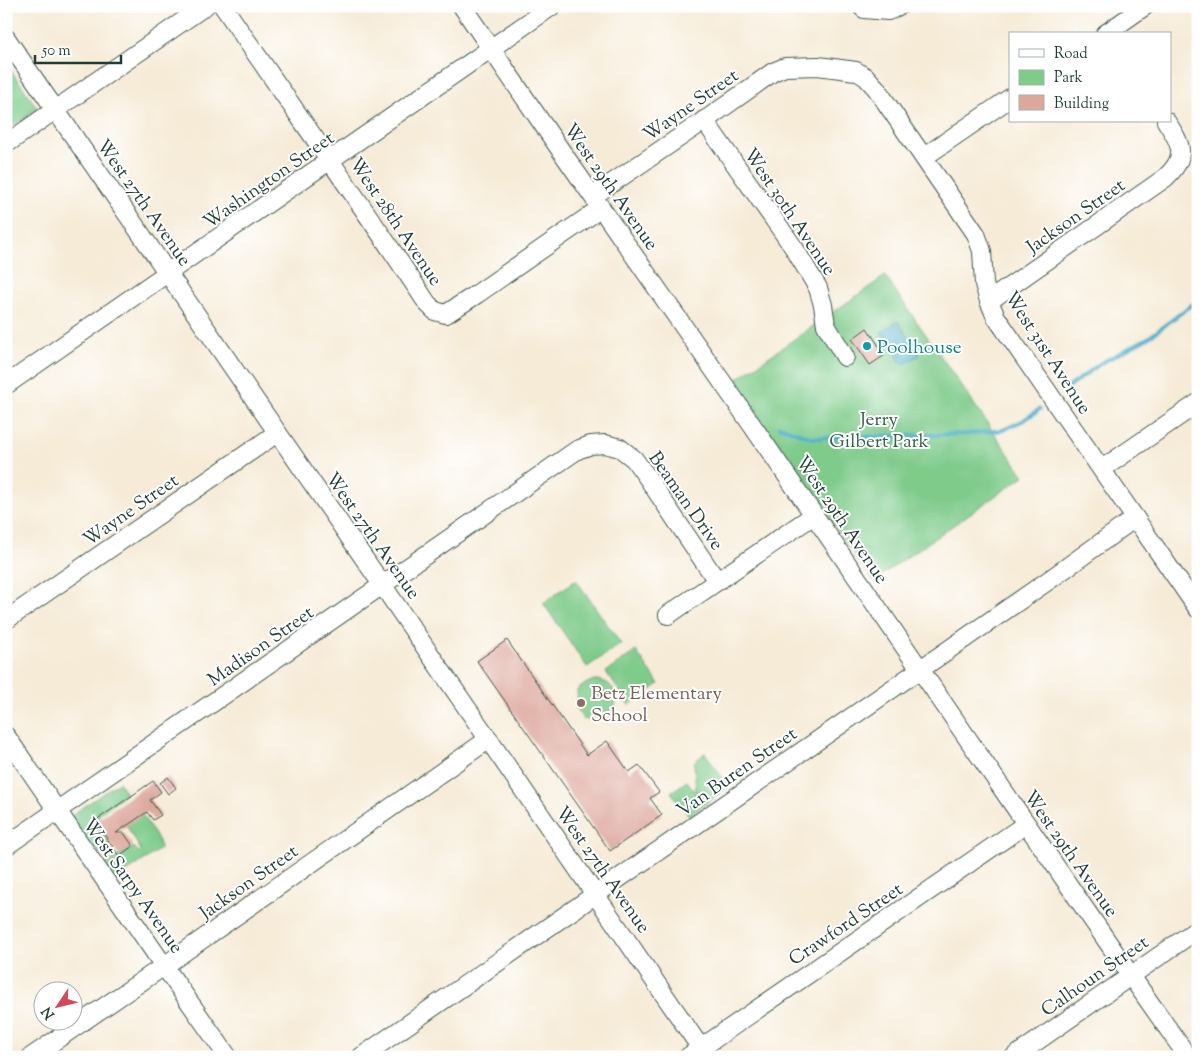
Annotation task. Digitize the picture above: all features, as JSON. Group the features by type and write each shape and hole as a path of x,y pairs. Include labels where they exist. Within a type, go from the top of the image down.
{"street":[{"path":"6,144 205,6"},
{"name":"West 28th Avenue","path":"223,6 427,303 435,311"},
{"name":"West 29th Avenue","path":"462,6 1188,1057"},
{"path":"861,6 864,9 888,11 900,6"},
{"path":"1108,32 1145,6"},
{"name":"Washington Street","path":"6,385 492,49 542,9"},
{"name":"West 27th Avenue","path":"6,38 596,895 699,1054"},
{"name":"Wayne Street","path":"435,311 446,314 478,294 704,120 773,72 785,67 818,66"},
{"name":"West 31st Avenue","path":"818,66 856,71 866,77 876,88 976,234 982,251 984,284 996,317 1198,609"},
{"path":"924,157 1009,99"},
{"name":"West 30th Avenue","path":"704,120 794,248 818,288 826,325 846,357"},
{"name":"Jackson Street","path":"989,301 1165,178 1176,168 1180,150 1176,136 1167,122"},
{"path":"1102,469 1198,404"},
{"name":"Wayne Street","path":"6,620 278,433"},
{"name":"Beaman Drive","path":"538,478 577,450 591,445 605,444 620,448 634,459 643,471 717,581"},
{"name":"Madison Street","path":"6,846 538,478"},
{"path":"668,615 814,515"},
{"name":"Van Buren Street","path":"361,1057 1052,578 1135,518"},
{"name":"West Sarpy Avenue","path":"6,736 228,1057"},
{"name":"Jackson Street","path":"31,1057 489,739"},
{"name":"Crawford Street","path":"699,1054 1026,824"},
{"name":"Calhoun Street","path":"1014,1057 1198,929"}],"green space":[{"path":"6,63 38,109 6,130"},
{"name":"Jerry Gilbert Park","path":"885,276 1024,476 873,581 734,381"},
{"path":"576,580 621,644 587,667 543,603"},
{"path":"636,651 659,684 629,705 606,672"},
{"path":"594,680 605,682 612,688 616,697 615,708 591,720 583,719 578,711 577,690"},
{"path":"705,753 729,787 689,816 671,792 687,781 696,793 694,762"},
{"path":"119,782 126,794 99,814 95,821 111,845 95,855 69,817"},
{"path":"139,813 143,816 159,841 160,849 114,881 104,867 107,863 134,847 139,852 141,850 126,825"}],"water":[{"path":"898,321 920,355 903,365 881,332"}],"building":[{"name":"Poolhouse","path":"867,328 885,355 870,365 852,339"},
{"name":"Betz Elementary School","path":"507,640 587,755 607,741 629,772 639,765 659,792 650,798 662,815 610,851 477,661"},
{"path":"168,777 176,788 168,794 160,783"},
{"path":"153,781 161,792 150,800 161,815 153,820 147,812 116,833 124,833 133,846 119,856 95,821"}],"waterway":[{"path":"1069,387 1101,363 1148,338 1198,300"},
{"path":"779,426 813,438 967,434 1003,430 1024,420 1040,409"}],"place":[{"name":"Poolhouse","path":"867,346"},
{"name":"Betz Elementary School","path":"581,703"}]}
